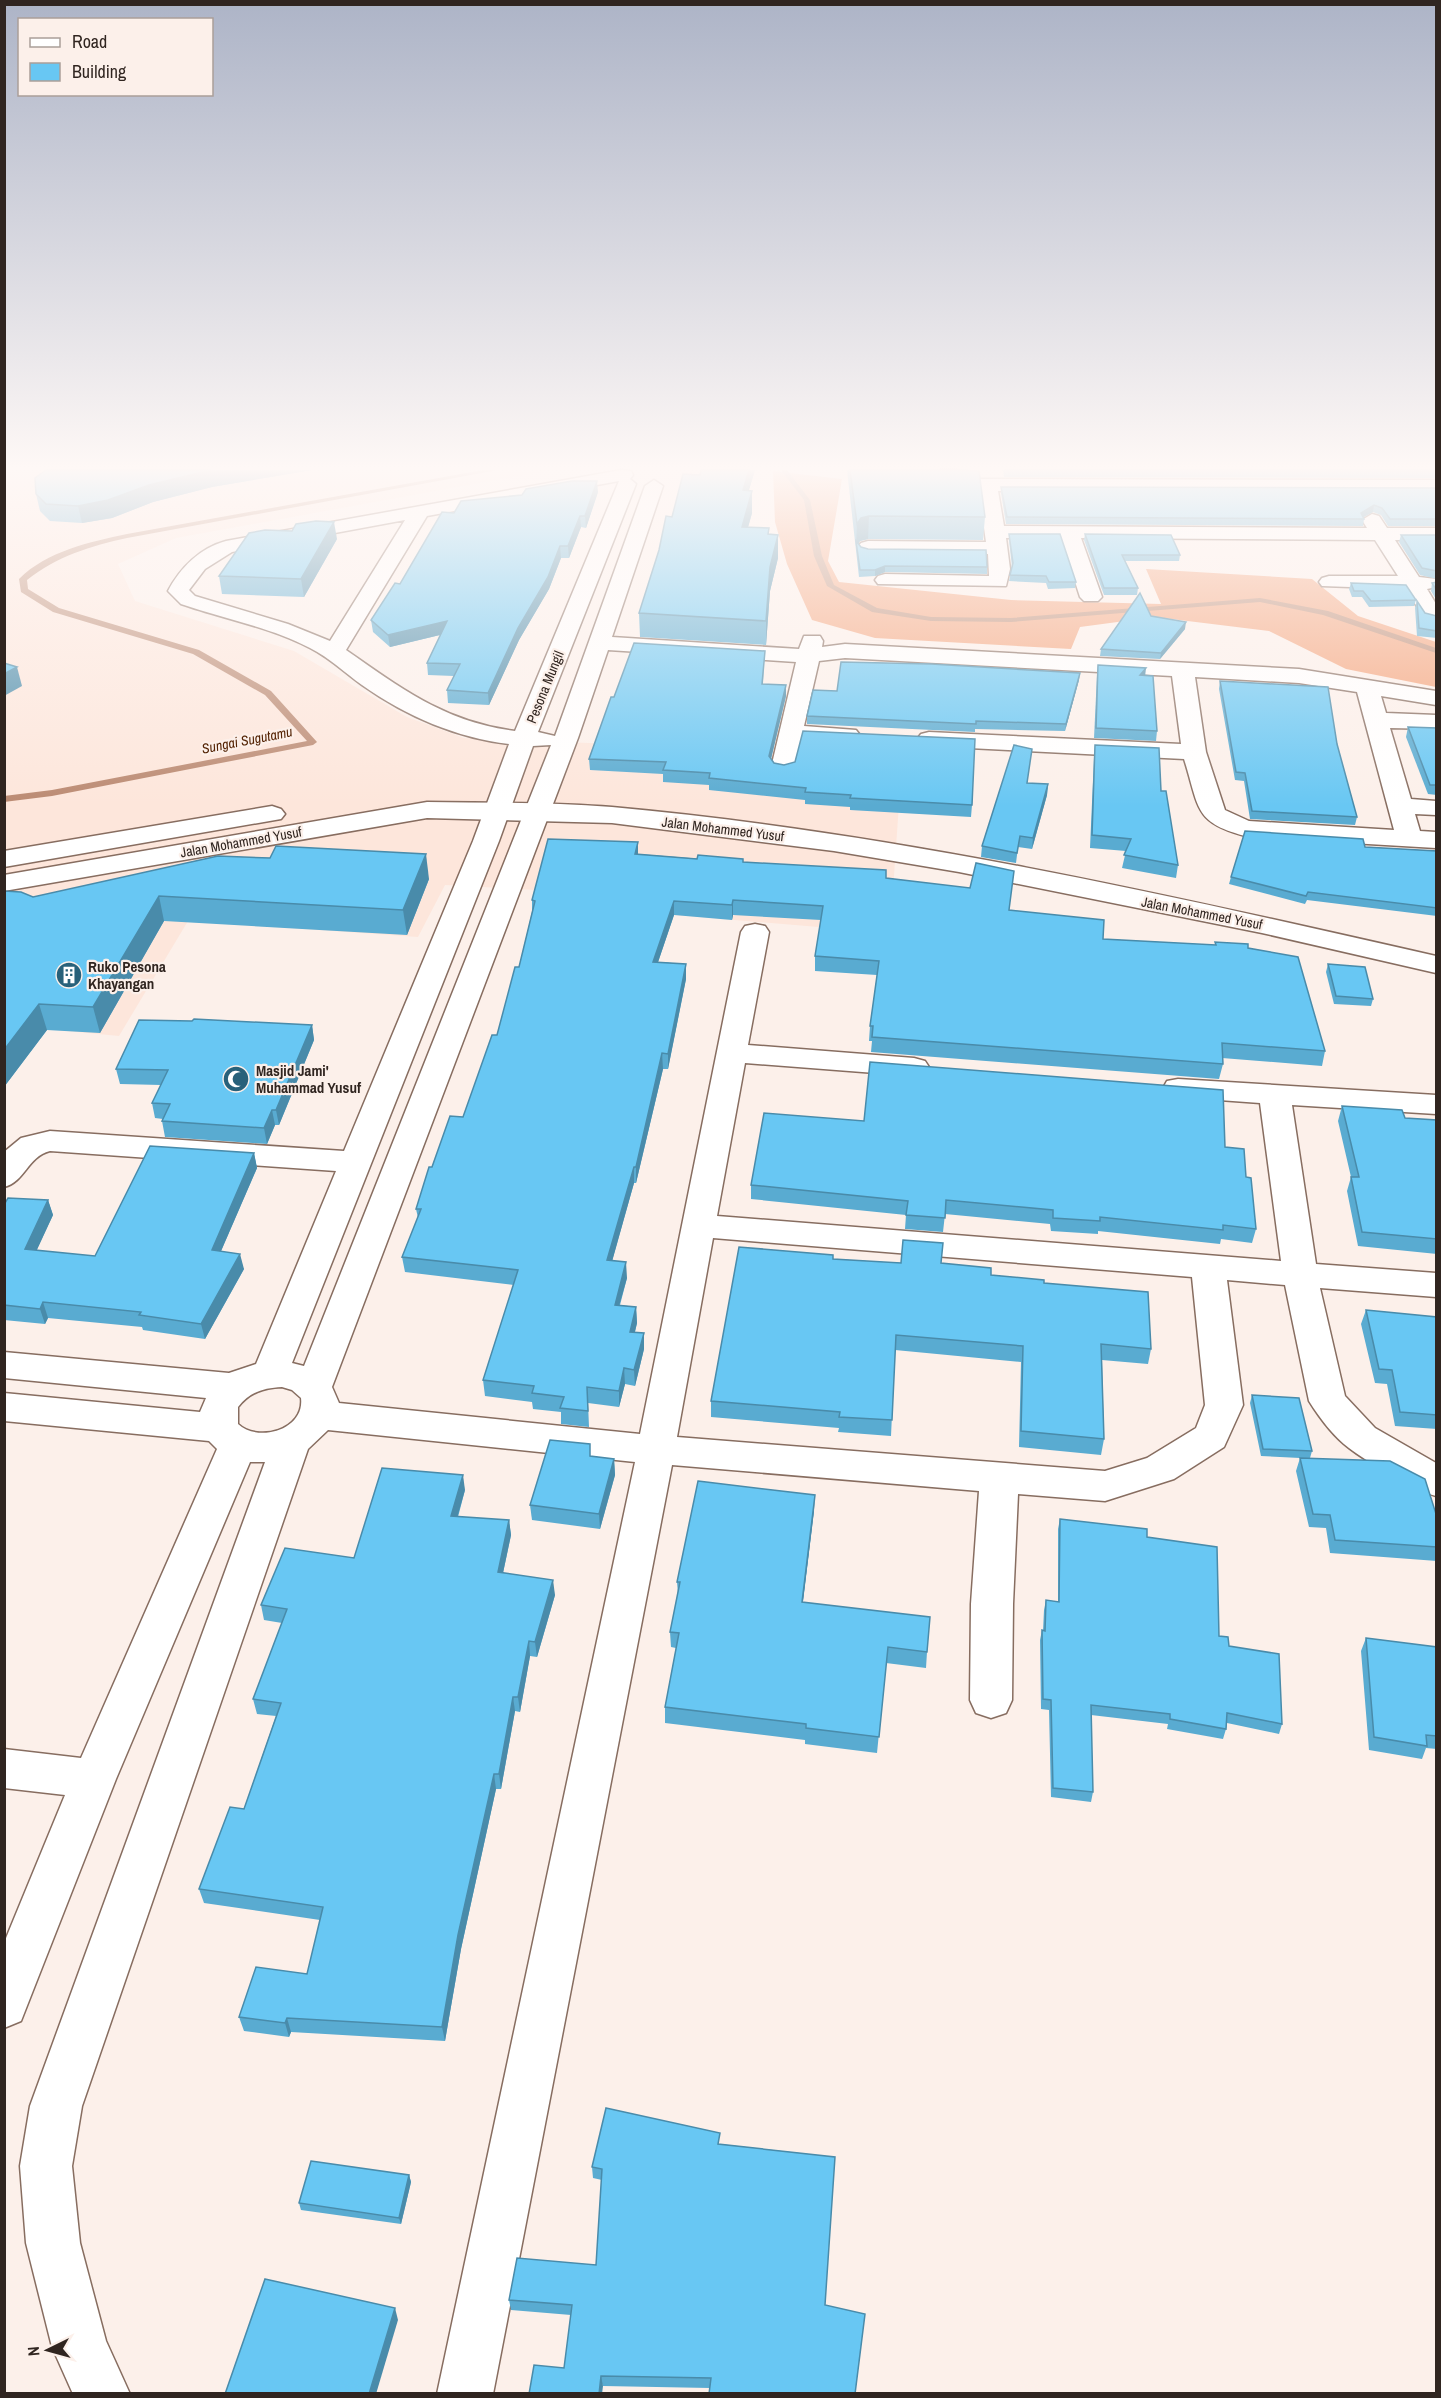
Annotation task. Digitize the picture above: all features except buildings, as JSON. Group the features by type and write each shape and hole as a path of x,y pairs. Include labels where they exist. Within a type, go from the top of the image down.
{"street":[{"path":"182,582 178,591 188,600 273,625 334,652 371,680 455,726 524,740 566,738"},
{"path":"334,652 377,582"},
{"name":"Pesona Mungil","path":"270,1373 357,1162 587,582"},
{"path":"102,2394 80,2347 53,2243 46,2166 56,2106 308,1414 566,738 604,636 621,582"},
{"path":"1086,582 1091,597"},
{"path":"1329,582 1437,583"},
{"path":"1411,582 1435,614"},
{"path":"604,636 1299,676 1437,698"},
{"path":"783,768 809,648"},
{"path":"1182,670 1194,752 1215,814 1232,825 1249,829 1437,840"},
{"path":"1367,688 1409,838"},
{"path":"1375,720 1437,722"},
{"path":"790,732 873,736"},
{"path":"909,738 1194,752"},
{"name":"Jalan Mohammed Yusuf","path":"4,859 420,790 499,806"},
{"name":"Jalan Mohammed Yusuf","path":"539,807 620,796 883,833 1273,908 1437,943"},
{"path":"499,806 539,807"},
{"name":"Jalan Mohammed Yusuf","path":"4,883 426,810 499,806"},
{"path":"1401,806 1437,808"},
{"name":"Jalan Mohammed Yusuf","path":"539,807 726,828 903,855 1262,925 1437,965"},
{"path":"453,922 493,925"},
{"path":"465,2394 656,1451 754,932"},
{"path":"732,1053 944,1069"},
{"path":"1145,1085 1437,1104"},
{"path":"1275,1095 1300,1275 1328,1401 1362,1438 1437,1481"},
{"path":"4,1177 20,1151 32,1144 50,1141 357,1162"},
{"path":"699,1226 1437,1285"},
{"path":"4,1407 229,1436 264,1448 308,1414 468,1433 656,1451 1105,1486 1161,1470 1211,1437 1224,1405 1208,1268"},
{"path":"4,1365 235,1388"},
{"path":"4,2004 229,1436 219,1407 235,1388 251,1378 270,1373 296,1375 308,1414"},
{"path":"991,1700 992,1604 999,1478"},
{"path":"4,1768 94,1779"}],"shaded area":[{"path":"4,582 126,582 135,601 294,651 407,717 464,738 766,750 763,771 899,804 890,933 604,909 608,894 445,885 418,937 188,921 119,1036 5,1025"},
{"path":"795,582 839,582 1011,600 1161,604 1152,582 1316,582 1358,616 1436,642 1436,687 1346,669 1269,631 1155,617 1080,627 1071,649 875,638 812,620"}],"waterway":[{"name":"Sungai Sugutamu","path":"4,799 52,793 313,742 268,693 196,652 56,610 24,590 23,582"},
{"name":"Sungai Sugutamu","path":"829,582 831,586 875,610 931,619 1011,620 1260,600 1325,613 1436,651"}],"place":[{"name":"Ruko Pesona Khayangan","path":"69,975"},
{"name":"Masjid Jami' Muhammad Yusuf","path":"236,1079"}]}
